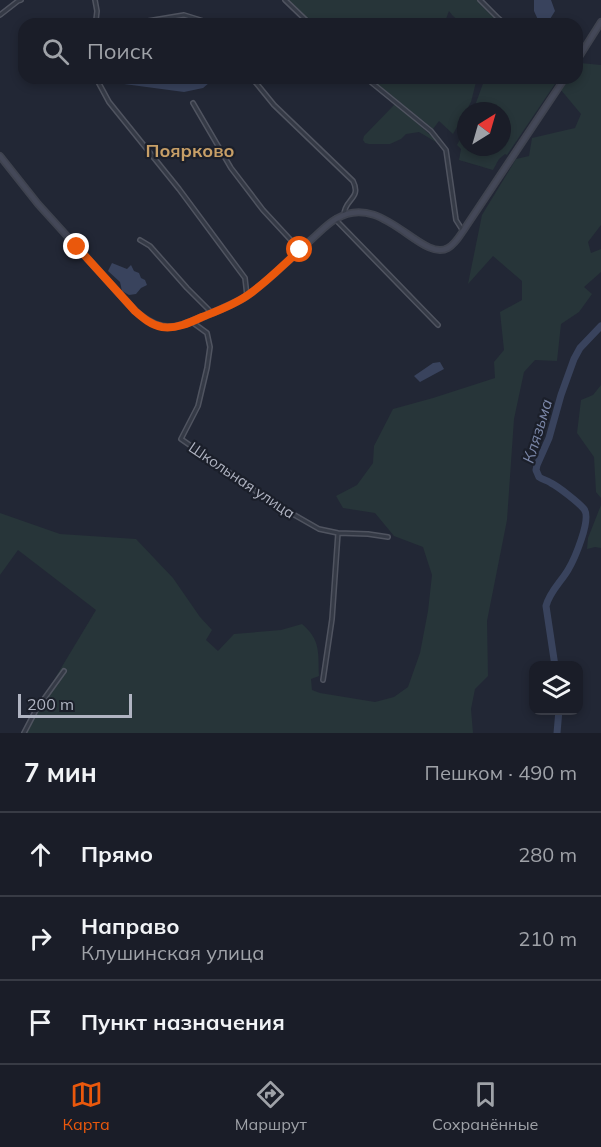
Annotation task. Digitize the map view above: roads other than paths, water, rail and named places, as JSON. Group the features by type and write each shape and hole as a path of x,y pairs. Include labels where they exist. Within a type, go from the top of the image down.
{"main road":[{"path":"583,50 601,22"},
{"path":"0,156 38,204 135,311 153,324 176,327 248,296 335,219 344,215 359,212 376,215 396,225 421,244 437,250 447,249 463,231 561,84"}],"street":[{"path":"0,15 21,0"},
{"path":"95,0 96,18"},
{"path":"285,0 304,18"},
{"path":"480,0 498,18"},
{"path":"166,18 184,15 194,18"},
{"path":"99,84 109,102 179,189 245,278 248,296"},
{"path":"257,84 274,105 353,182 356,193 344,208 344,215"},
{"path":"373,84 431,131 446,150 456,220 463,231"},
{"path":"193,103 231,168 263,210 300,250"},
{"path":"335,219 438,325"},
{"path":"140,240 150,246 212,313"},
{"name":"Школьная улица","path":"192,322 207,333 210,347 198,406 181,439 270,501 319,530 388,537"},
{"path":"323,680 332,619 338,533"},
{"path":"24,733 36,710 64,671"}],"water":[{"path":"534,0 551,0 555,11 551,18 537,18 534,11"},
{"path":"124,84 208,84 203,88 184,92"},
{"path":"112,263 127,269 131,265 147,285 136,294 129,295 122,291 120,282 108,271"},
{"path":"440,362 444,369 420,382 414,376 433,363"}],"waterway":[{"name":"Клязьма","path":"554,661 546,606 574,558 584,530 586,514 584,509 569,495 539,477 536,470 549,438 574,359 580,348 601,326"},
{"name":"Клязьма","path":"557,733 559,715"}],"district":[{"name":"Поярково","path":"190,150"}]}
